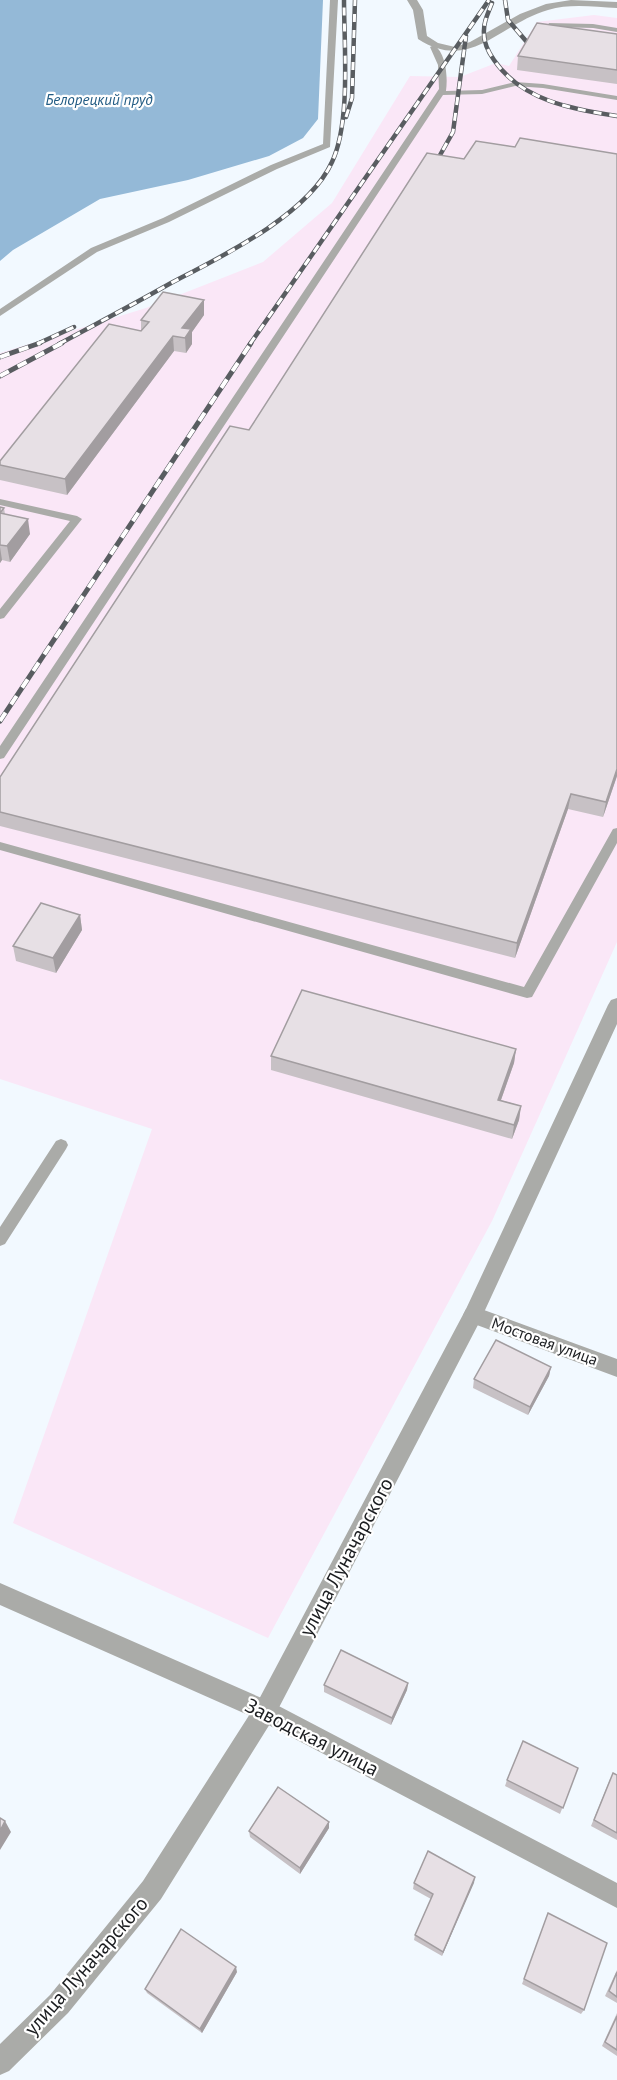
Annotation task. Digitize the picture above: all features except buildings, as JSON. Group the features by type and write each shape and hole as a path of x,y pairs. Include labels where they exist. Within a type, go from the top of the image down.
{"street":[{"path":"412,0 418,10 422,38 434,47 453,51 462,50 484,40 510,23 559,2 617,5"},
{"name":"улица Луначарского","path":"0,2062 59,2004 152,1890 265,1711 473,1315 617,1005"},
{"name":"Мостовая улица","path":"473,1315 617,1368"},
{"name":"Заводская улица","path":"0,1594 265,1711 617,1896"}],"lane":[{"path":"0,313 94,250 166,220 274,167 327,145 334,0"},
{"path":"552,25 593,26 617,30"},
{"path":"0,755 443,89 442,65 434,47"},
{"path":"440,93 482,92 515,84 543,86 617,98"},
{"path":"0,502 77,519 0,616"},
{"path":"0,846 527,993 617,832"},
{"path":"0,1240 61,1145"}],"shaded area":[{"path":"594,15 617,18 617,942 492,1221 268,1638 13,1523 152,1129 0,1079 0,353 146,308 263,262 332,203 410,76 460,77 496,63 509,66 537,22"}],"water":[{"name":"Белорецкий пруд","path":"0,0 323,0 318,119 303,138 269,156 188,180 100,199 13,250 0,261"}],"railway":[{"path":"59,344 214,261 261,233 304,200 320,181 332,162 342,126 345,83 344,0"},
{"path":"346,117 352,98 355,0"},
{"path":"250,344 489,0"},
{"path":"505,0 508,20 526,41"},
{"path":"492,3 484,26 485,41 492,57 505,74 533,94 549,101 617,116"},
{"path":"435,164 453,132 466,36"},
{"path":"37,344 74,327"},
{"path":"0,357 40,343"},
{"path":"0,376 62,343"},
{"path":"0,721 251,343"}]}
